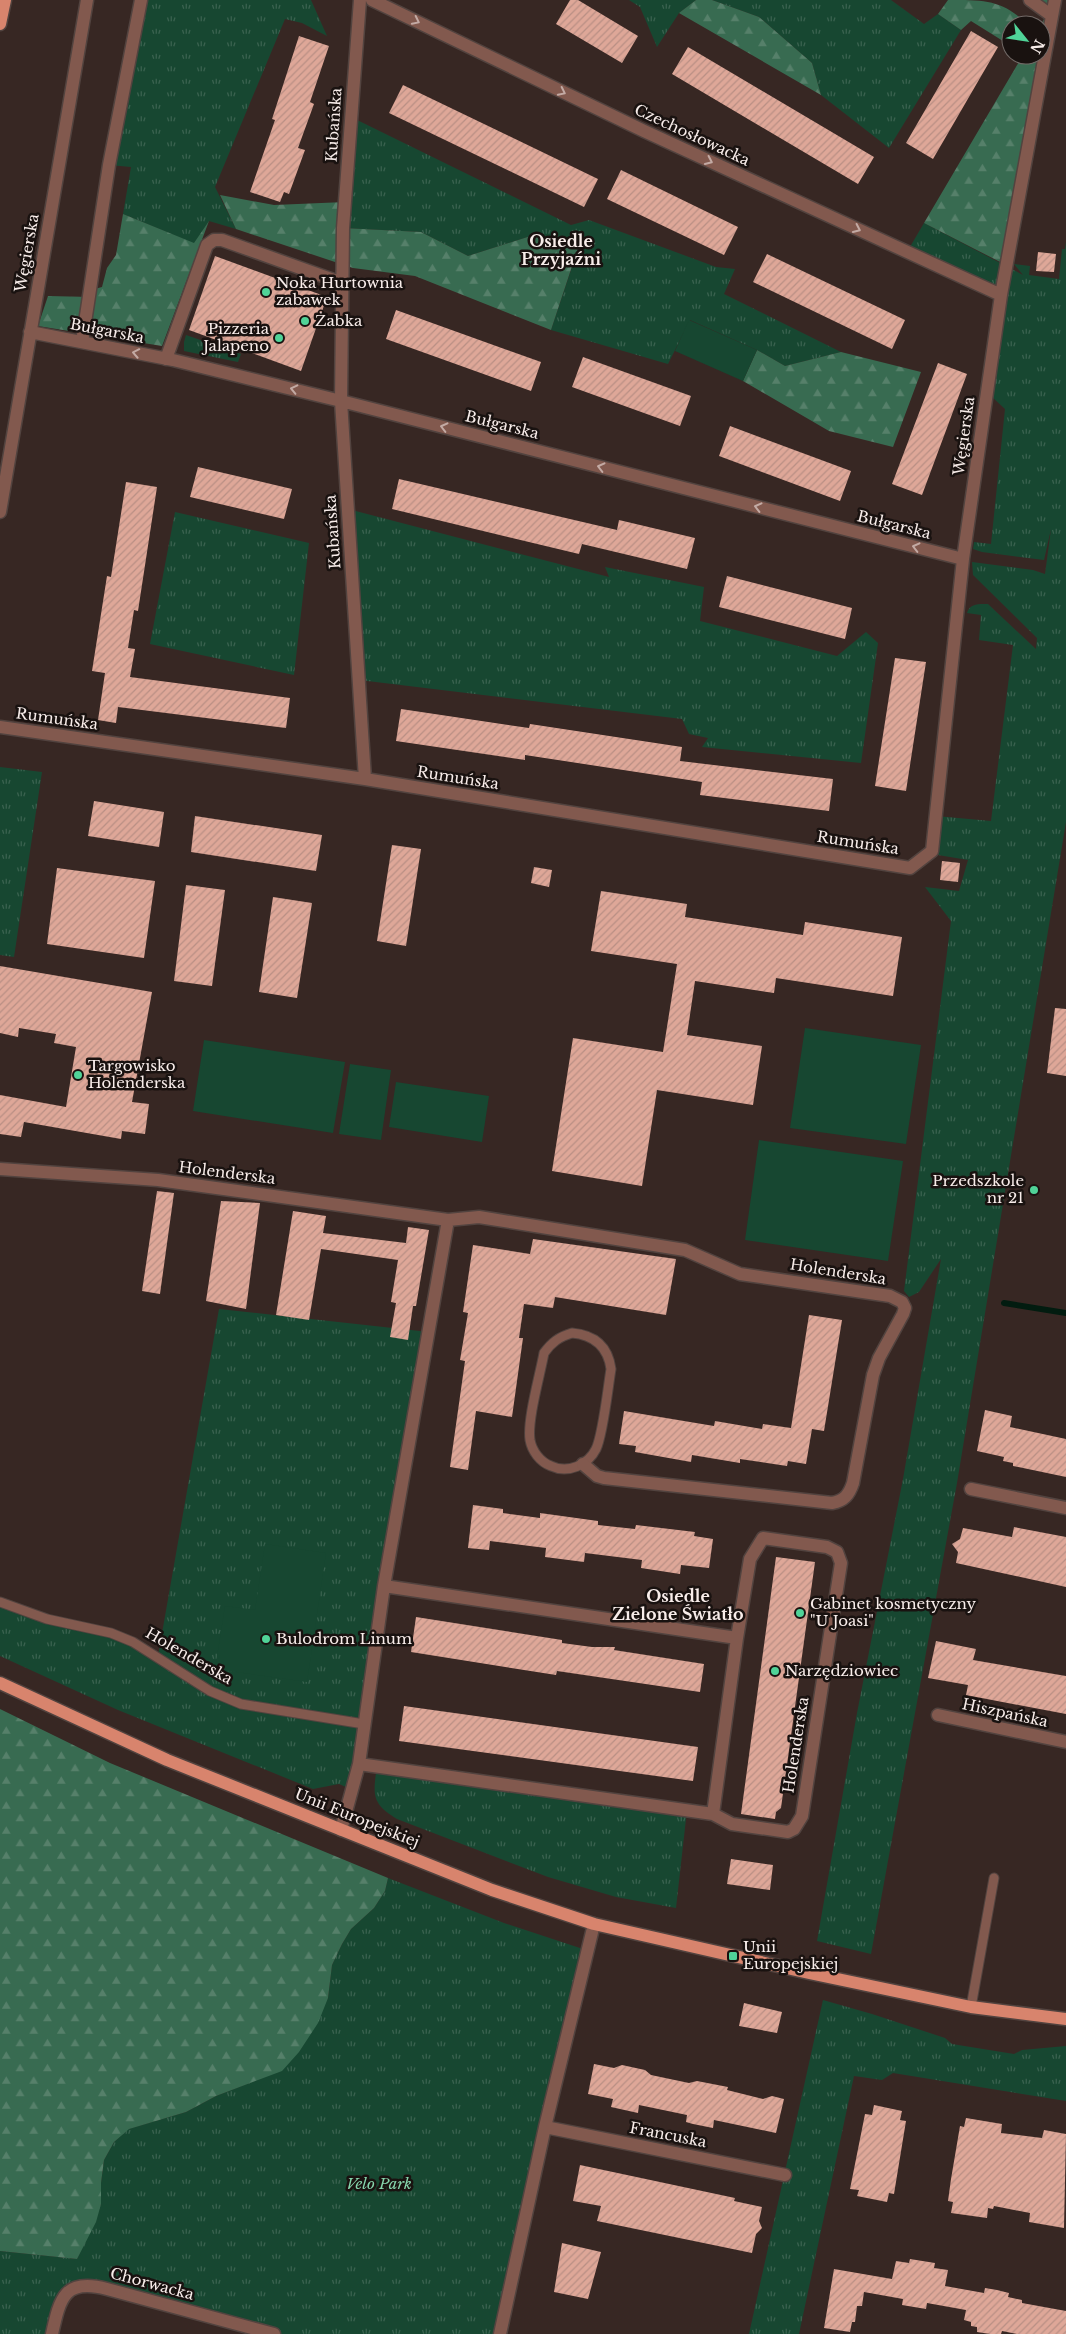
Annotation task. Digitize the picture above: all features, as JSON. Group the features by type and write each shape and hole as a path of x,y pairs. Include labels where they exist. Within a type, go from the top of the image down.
{"main road":[{"path":"0,24 5,0"},
{"name":"Unii Europejskiej","path":"0,1683 151,1753 492,1890 594,1924 809,1973 971,2007 1066,2020"}],"street":[{"name":"Węgierska","path":"0,512 87,0"},
{"path":"82,342 110,165 142,0"},
{"name":"Kubańska","path":"360,0 343,228 342,401 365,779"},
{"name":"Czechosłowacka","path":"372,0 644,131 1001,295"},
{"path":"1030,0 1052,16"},
{"name":"Węgierska","path":"910,868 932,851 963,559 1001,295 1055,0"},
{"path":"166,359 207,245 214,240 222,240 342,283"},
{"name":"Bułgarska","path":"30,332 166,359 342,401 963,559"},
{"name":"Rumuńska","path":"0,727 365,779 910,868"},
{"name":"Holenderska","path":"0,1170 158,1180 448,1220 479,1217 684,1250 740,1274 890,1296 902,1302 905,1308 879,1358 873,1375 853,1483 850,1492 839,1502 604,1478 597,1476 583,1464"},
{"path":"341,1830 359,1764 384,1586 448,1220"},
{"path":"971,1489 1066,1508"},
{"name":"Holenderska","path":"359,1764 713,1814 732,1824 780,1832 794,1829 799,1824 841,1563 837,1552 827,1547 763,1538 750,1559 737,1638 713,1814"},
{"path":"384,1586 737,1638"},
{"name":"Hiszpańska","path":"938,1715 1066,1742"},
{"path":"500,2334 545,2127 594,1924"},
{"name":"Francuska","path":"545,2127 785,2175"},
{"name":"Chorwacka","path":"52,2334 60,2300 66,2292 84,2285 107,2289 274,2334"}],"lane":[{"path":"572,1333 584,1334 600,1343 609,1357 611,1370 597,1447 583,1464 573,1468 562,1469 551,1466 534,1452 530,1442 529,1430 544,1353 551,1343 561,1336 572,1333"},
{"name":"Holenderska","path":"0,1602 46,1619 111,1633 134,1642 210,1690 241,1704 364,1724"},
{"path":"971,2007 994,1878"}],"green space":[{"path":"141,0 311,0 327,36 302,23 285,19 215,187 236,229 209,221 195,244 123,214 131,167 109,165"},
{"path":"629,0 696,0 679,13 657,47 640,7"},
{"path":"696,0 712,0 759,17 812,63 821,95 679,13"},
{"path":"712,0 891,0 924,24 938,14 961,30 889,148 821,95 812,63 759,17"},
{"path":"948,0 973,0 1002,6 1016,15 1001,15 1001,40 971,21 961,30 938,14"},
{"path":"1030,0 1055,0 1051,22 1051,15 1046,15 1047,13"},
{"path":"1017,65 1043,65 1006,265 924,223"},
{"path":"351,117 571,225 589,220 716,267 735,269 724,294 841,352 785,366 757,350 690,320 668,364 551,330 579,246 537,234 468,256 421,232 343,228"},
{"path":"220,195 274,205 345,202 343,228 421,232 468,256 537,234 579,245 551,330 415,276 353,268 236,229"},
{"path":"123,214 194,243 209,221 162,346 38,326 48,296 90,297 91,290 102,287 107,268 116,255"},
{"path":"924,223 1023,275 1014,264 1030,266 1029,275 1059,279 1062,249 1065,249 1066,242 1066,822 957,1483 871,1954 817,1941 857,1713 903,1479 941,1259 919,1292 909,1297 904,1291 951,921 925,887 959,891 968,860 938,855 932,851 936,816 991,821 1013,645 979,640 981,615 967,613 968,610 975,605 988,604 1036,649 1037,638 973,575 972,562 1033,570 1045,574 1051,529 1044,560 982,552 973,549 974,542 991,544 1005,409 991,396 1001,295 907,252"},
{"path":"689,320 757,350 743,381 675,351"},
{"path":"186,335 241,354 238,362 184,351"},
{"path":"757,350 785,366 841,352 921,372 893,447 829,431 743,381"},
{"path":"348,509 609,577 605,567 704,587 700,621 837,656 866,632 878,643 861,763 702,747 708,738 689,734 682,719 359,680"},
{"path":"175,512 309,543 294,675 150,644"},
{"path":"0,767 42,772 14,957 0,955"},
{"path":"805,1028 921,1045 906,1144 790,1128"},
{"path":"204,1040 345,1062 333,1133 193,1111"},
{"path":"350,1064 391,1070 381,1140 339,1134"},
{"path":"396,1082 489,1096 482,1142 389,1127"},
{"path":"759,1140 903,1161 888,1261 745,1240"},
{"path":"219,1309 429,1332 353,1790 339,1784 313,1789 118,1710 0,1656 0,1602 111,1633 158,1656"},
{"name":"Bulodrom Linum","path":"265,1544 326,1553 307,1682 215,1669 225,1606 255,1610"},
{"path":"0,1709 110,1763 388,1878 385,1891 374,1908 351,1929 342,1944 332,1965 328,1998 318,2023 299,2052 282,2071 216,2096 186,2112 129,2129 114,2142 104,2160 101,2204 96,2222 77,2259 0,2251"},
{"path":"377,1766 687,1810 676,1908 616,1897 548,1877 397,1819 378,1803 375,1791"},
{"name":"Velo Park","path":"388,1878 504,1923 586,1950 500,2334 274,2334 75,2287 52,2334 0,2334 0,2251 77,2259 101,2204 104,2160 114,2142 128,2129 186,2112 216,2096 282,2070 328,1998 332,1965 342,1944 351,1929 374,1908 385,1891"},
{"path":"823,2000 945,2038 952,2044 1014,2054 1022,2050 1066,2046 1066,2101 893,2073 882,2080 854,2076 799,2334 749,2334"}],"building":[{"path":"570,0 578,0 638,36 622,63 556,24"},
{"path":"971,31 998,47 933,159 906,143"},
{"path":"299,36 329,46 310,102 314,104 298,148 305,150 289,194 284,192 280,202 250,192 275,120 272,119"},
{"path":"688,47 874,157 858,184 672,74"},
{"path":"403,85 598,179 584,207 389,113"},
{"path":"621,170 738,227 724,255 607,199"},
{"path":"1038,252 1056,254 1054,272 1036,271"},
{"path":"767,254 905,320 892,349 753,282"},
{"path":"215,256 327,297 301,371 189,330"},
{"path":"396,310 541,362 531,391 386,339"},
{"path":"583,357 691,396 680,426 572,387"},
{"path":"938,363 967,374 922,495 892,484"},
{"path":"730,426 851,471 840,501 719,456"},
{"path":"198,467 292,489 284,519 190,497"},
{"path":"399,479 617,530 619,520 695,538 687,569 582,544 579,554 392,509"},
{"path":"126,482 157,487 138,611 134,610 128,648 135,649 130,677 290,698 286,728 118,707 116,723 98,720 105,673 92,671 107,576 111,577"},
{"path":"727,576 852,608 845,639 719,607"},
{"path":"895,658 926,662 906,791 875,786"},
{"path":"401,709 529,728 530,724 682,747 680,761 833,779 829,811 700,795 702,782 525,755 525,760 396,741"},
{"path":"94,801 164,812 159,847 88,836"},
{"path":"195,816 322,835 316,871 191,852"},
{"path":"392,845 421,849 406,946 377,941"},
{"path":"942,861 960,863 958,882 940,880"},
{"path":"534,867 552,870 549,887 531,883"},
{"path":"57,868 155,881 144,958 47,944"},
{"path":"186,885 225,890 212,986 174,981"},
{"path":"601,891 687,904 685,917 803,935 805,922 902,937 893,996 776,978 774,993 695,981 687,1035 762,1046 753,1105 657,1090 642,1186 552,1171 573,1038 663,1052 677,964 591,951"},
{"path":"273,897 312,903 297,998 259,992"},
{"path":"0,966 152,992 132,1102 149,1104 145,1134 122,1131 121,1139 24,1122 21,1137 0,1134 0,1095 66,1107 76,1047 54,1043 56,1034 19,1028 18,1037 0,1033"},
{"path":"1055,1008 1066,1009 1066,1076 1047,1073"},
{"path":"157,1191 174,1193 160,1294 142,1291"},
{"path":"221,1201 260,1203 246,1309 206,1301"},
{"path":"293,1211 326,1216 323,1233 406,1243 408,1227 429,1230 408,1340 390,1337 396,1303 391,1302 398,1260 321,1249 309,1320 276,1315"},
{"path":"533,1239 676,1259 666,1315 555,1297 553,1308 524,1304 519,1338 523,1338 512,1417 476,1411 468,1470 450,1467 465,1361 460,1360 468,1313 463,1312 473,1245 530,1254"},
{"path":"809,1315 842,1320 824,1431 812,1429 806,1464 788,1461 787,1466 740,1459 740,1463 692,1455 691,1462 635,1452 636,1446 619,1444 624,1411 714,1426 715,1421 762,1429 763,1424 791,1428"},
{"path":"985,1410 1012,1416 1010,1427 1066,1439 1066,1477 1013,1466 1013,1463 1003,1461 1004,1457 977,1451"},
{"path":"473,1505 503,1509 503,1513 540,1518 540,1513 598,1521 598,1525 635,1529 636,1525 695,1532 694,1536 713,1539 709,1568 681,1565 680,1574 641,1568 642,1560 585,1553 584,1562 545,1557 546,1548 490,1541 489,1550 468,1548"},
{"path":"1014,1527 1066,1537 1066,1587 956,1563 958,1552 952,1544 960,1539 963,1528 1012,1537"},
{"path":"776,1557 815,1562 781,1808 776,1812 775,1819 741,1814"},
{"path":"416,1617 562,1640 562,1643 592,1647 615,1647 614,1650 704,1664 700,1692 557,1671 556,1675 411,1652"},
{"path":"936,1641 976,1649 973,1660 1066,1676 1066,1714 966,1695 968,1685 928,1678"},
{"path":"404,1706 698,1747 693,1781 399,1741"},
{"path":"731,1859 773,1865 770,1890 727,1884"},
{"path":"744,2003 782,2012 777,2033 739,2026"},
{"path":"594,2064 614,2068 622,2065 645,2070 651,2075 689,2083 697,2081 728,2087 727,2090 763,2099 772,2096 784,2099 776,2133 714,2120 713,2128 693,2124 686,2122 687,2115 639,2105 638,2113 611,2107 613,2099 588,2094"},
{"path":"874,2105 902,2111 900,2120 906,2121 894,2194 889,2193 887,2202 857,2196 859,2190 850,2189 865,2114 872,2115"},
{"path":"966,2118 1002,2124 1001,2133 1042,2138 1044,2130 1066,2134 1064,2228 1029,2222 1030,2213 994,2206 993,2209 988,2208 987,2218 951,2213 953,2202 948,2201 951,2179 960,2126 964,2127"},
{"path":"580,2165 735,2198 734,2201 762,2207 759,2221 762,2228 756,2234 752,2253 597,2221 601,2206 573,2201"},
{"path":"562,2243 601,2252 588,2299 554,2292"},
{"path":"910,2259 935,2263 934,2268 948,2270 945,2286 984,2293 985,2288 997,2290 1009,2293 1008,2297 1022,2300 1022,2303 1066,2311 1066,2334 1017,2334 1002,2331 1001,2334 990,2334 977,2332 977,2327 971,2326 971,2322 964,2320 966,2310 927,2303 926,2309 902,2305 903,2299 864,2292 862,2306 857,2306 855,2322 852,2322 850,2332 824,2328 834,2269 892,2279 896,2261 909,2263"}],"waterway":[{"path":"1004,1303 1066,1313"}],"place":[{"name":"Noka Hurtownia zabawek","path":"266,292"},
{"name":"Żabka","path":"305,321"},
{"name":"Pizzeria Jalapeno","path":"279,338"},
{"name":"Targowisko Holenderska","path":"78,1075"},
{"name":"Przedszkole nr 21","path":"1034,1190"},
{"name":"Gabinet kosmetyczny \"U Joasi\"","path":"800,1613"},
{"name":"Bulodrom Linum","path":"266,1639"},
{"name":"Narzędziowiec","path":"775,1671"},
{"name":"Unii Europejskiej","path":"733,1956"}],"district":[{"name":"Osiedle Przyjaźni","path":"561,250"},
{"name":"Osiedle Zielone Światło","path":"678,1605"}]}
